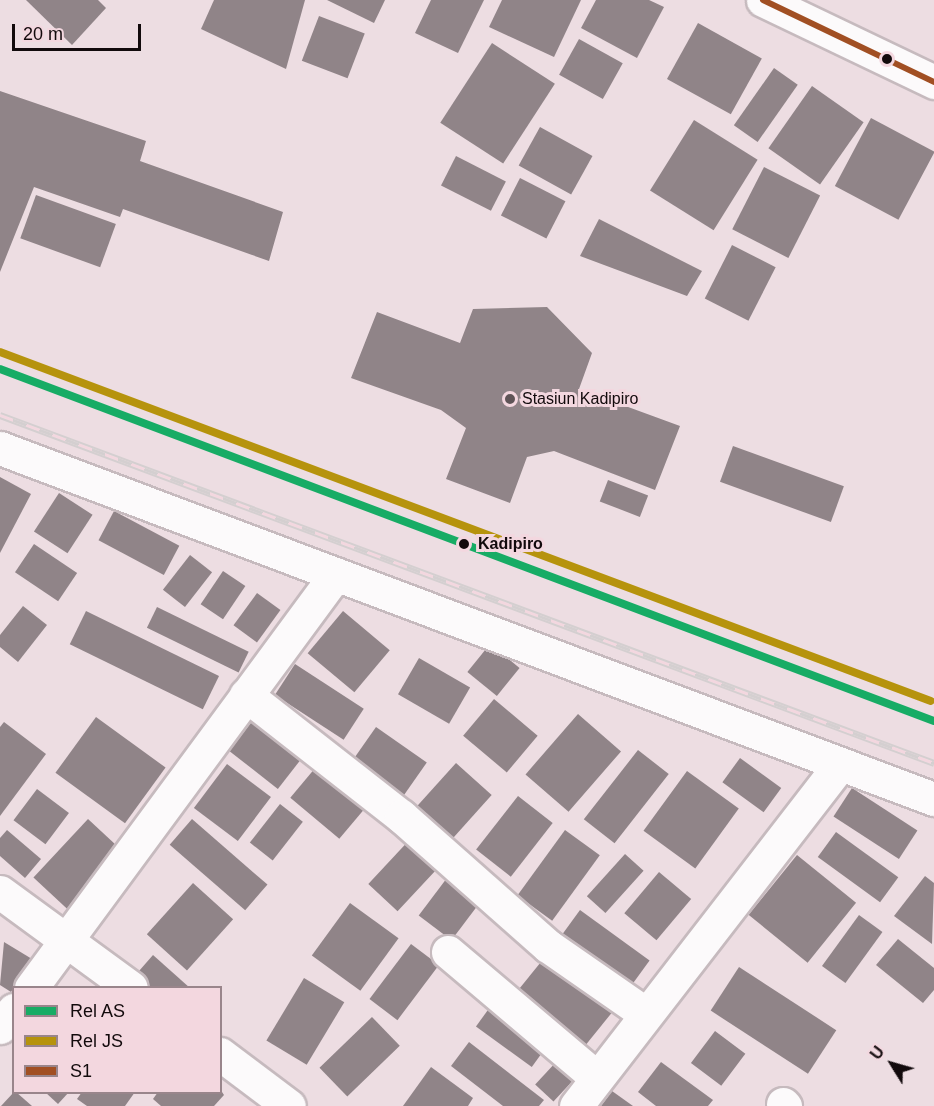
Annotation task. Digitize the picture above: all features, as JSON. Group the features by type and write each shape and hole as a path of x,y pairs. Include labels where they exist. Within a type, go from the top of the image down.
{"street":[{"path":"763,0 934,82"},
{"path":"0,447 934,800"},
{"path":"32,986 68,940 336,574"},
{"path":"246,695 447,854 548,946 646,1014"},
{"path":"576,1106 840,764"},
{"path":"0,892 130,986"},
{"path":"448,952 597,1078"},
{"path":"0,1027 12,1012"},
{"path":"222,1055 290,1106"}],"building":[{"path":"26,0 98,0 106,8 72,45"},
{"path":"214,0 305,0 286,69 201,29"},
{"path":"327,0 385,0 374,23"},
{"path":"431,0 484,0 458,53 415,33"},
{"path":"502,0 581,0 554,57 489,27"},
{"path":"596,0 649,0 664,7 637,58 581,28"},
{"path":"319,16 365,34 348,78 302,61"},
{"path":"698,23 762,58 731,114 667,79"},
{"path":"579,39 623,63 603,99 559,75"},
{"path":"492,43 555,84 503,164 440,123"},
{"path":"774,68 798,85 758,142 734,125"},
{"path":"812,86 864,122 820,184 768,148"},
{"path":"0,91 146,141 140,161 283,212 269,261 123,209 120,217 34,187 0,272"},
{"path":"871,118 934,151 898,220 835,186"},
{"path":"694,120 758,160 714,230 650,190"},
{"path":"540,127 592,156 571,195 519,165"},
{"path":"456,156 506,181 491,211 441,185"},
{"path":"764,167 820,196 788,258 732,229"},
{"path":"520,178 565,201 546,239 501,215"},
{"path":"36,195 116,224 100,267 20,238"},
{"path":"599,219 702,271 687,296 580,256"},
{"path":"732,245 776,267 748,321 705,298"},
{"name":"Stasiun Kadipiro","path":"547,307 592,353 579,389 680,426 655,490 554,451 527,457 510,503 446,479 466,428 441,410 351,378 377,312 460,343 473,309"},
{"path":"733,446 844,486 831,522 720,482"},
{"path":"0,477 31,494 0,553"},
{"path":"608,480 648,495 640,517 600,501"},
{"path":"59,493 93,515 67,553 34,532"},
{"path":"114,511 179,546 164,575 99,540"},
{"path":"34,544 77,573 58,601 15,572"},
{"path":"190,555 212,572 185,607 163,590"},
{"path":"223,571 245,586 223,619 201,604"},
{"path":"257,593 280,610 257,642 233,625"},
{"path":"23,606 47,625 18,662 0,647 0,635"},
{"path":"157,607 249,652 239,672 147,628"},
{"path":"86,611 219,676 203,709 70,644"},
{"path":"343,611 390,650 354,692 308,653"},
{"path":"490,644 520,668 497,696 467,672"},
{"path":"419,658 470,688 449,724 398,694"},
{"path":"295,664 364,709 344,740 275,695"},
{"path":"494,699 538,736 507,772 463,736"},
{"path":"578,714 621,751 569,812 526,774"},
{"path":"96,717 166,768 125,823 55,773"},
{"path":"253,720 302,758 278,789 229,751"},
{"path":"4,722 46,754 0,816 0,727"},
{"path":"376,727 427,763 400,801 349,766"},
{"path":"638,750 669,774 615,843 584,819"},
{"path":"740,758 781,788 764,812 722,782"},
{"path":"456,763 492,795 452,840 416,808"},
{"path":"227,764 271,797 238,841 194,808"},
{"path":"316,767 365,808 339,839 290,798"},
{"path":"687,771 739,809 695,868 644,831"},
{"path":"852,788 917,830 899,859 833,817"},
{"path":"37,789 69,813 45,844 14,820"},
{"path":"518,796 553,823 511,877 476,850"},
{"path":"280,804 303,822 273,860 250,843"},
{"path":"88,819 125,853 70,912 33,878"},
{"path":"192,819 267,885 245,910 170,845"},
{"path":"7,830 41,859 25,878 0,856 0,838"},
{"path":"565,830 600,855 552,921 517,896"},
{"path":"836,832 898,877 880,902 818,857"},
{"path":"414,835 443,862 398,911 368,884"},
{"path":"625,854 644,871 605,913 587,896"},
{"path":"797,855 856,903 808,963 749,915"},
{"path":"453,870 486,895 451,940 419,916"},
{"path":"659,872 691,899 656,940 624,913"},
{"path":"925,876 934,883 932,944 894,916"},
{"path":"193,883 233,919 187,970 147,934"},
{"path":"350,903 399,938 360,991 312,956"},
{"path":"580,910 650,961 627,992 557,942"},
{"path":"859,915 882,932 845,983 822,966"},
{"path":"898,939 934,968 934,990 923,1003 876,965"},
{"path":"4,942 32,959 15,986 12,986 11,992 0,985"},
{"path":"411,944 439,965 397,1020 369,999"},
{"path":"549,952 617,1007 583,1048 516,993"},
{"path":"153,955 188,986 140,986 132,979"},
{"path":"739,967 836,1030 808,1074 711,1011"},
{"path":"304,978 344,1002 307,1065 266,1041"},
{"path":"493,1003 549,1044 532,1067 476,1026"},
{"path":"372,1017 400,1046 347,1096 319,1068"},
{"path":"715,1031 745,1054 721,1086 691,1063"},
{"path":"469,1042 544,1100 539,1106 503,1106 451,1066"},
{"path":"557,1061 575,1078 553,1101 535,1084"},
{"path":"661,1062 713,1100 708,1106 656,1106 638,1092"},
{"path":"431,1067 473,1098 468,1106 403,1106"},
{"path":"612,1091 633,1106 601,1106"},
{"path":"222,1092 224,1095 214,1106 161,1106 153,1099 157,1094 222,1094"},
{"path":"12,1094 18,1094 32,1106 1,1106"},
{"path":"47,1094 67,1094 58,1104"},
{"path":"81,1094 134,1094 125,1106 87,1106 77,1099"}],"railway":[{"path":"0,415 934,763"}],"rail line":[{"name":"JS","path":"0,352 931,701"},
{"name":"AS","path":"0,369 934,721"}],"transit line":[{"name":"S1","path":"763,0 934,82"}],"place":[{"name":"Stasiun Kadipiro","path":"510,399"},
{"name":"Kadipiro","path":"464,544"}]}
